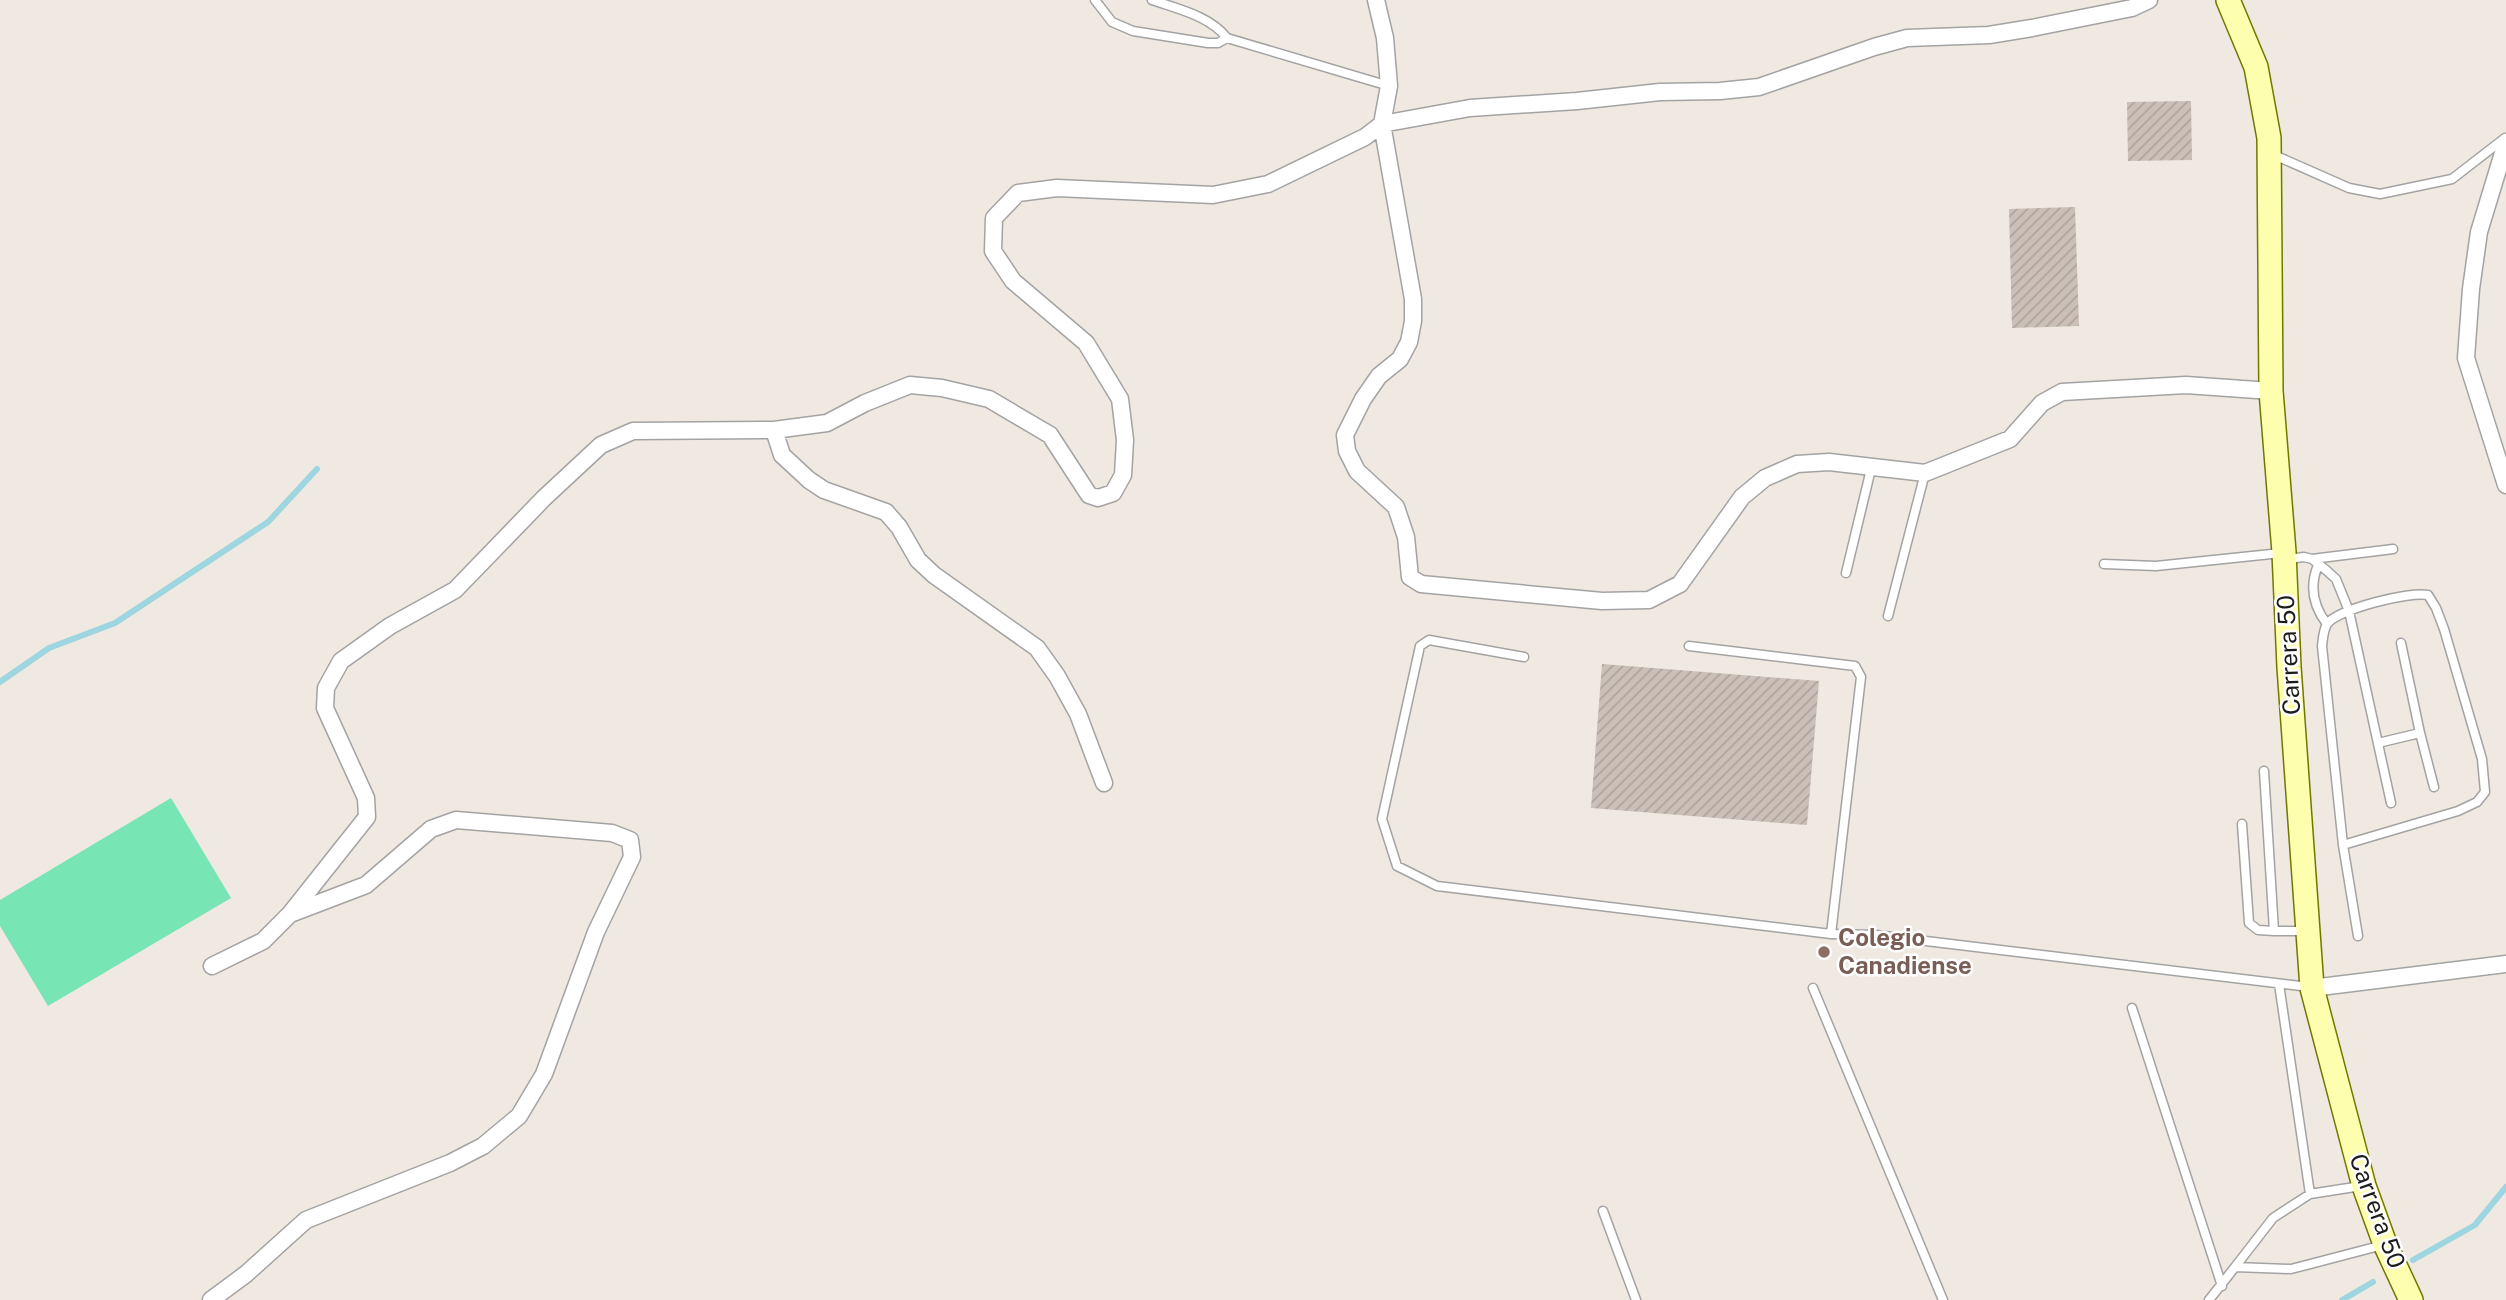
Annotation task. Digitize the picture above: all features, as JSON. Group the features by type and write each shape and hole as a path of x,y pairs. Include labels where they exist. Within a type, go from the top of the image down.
{"main road":[{"name":"Carrera 50","path":"2228,0 2256,67 2269,138 2271,391 2312,988 2364,1186 2385,1244 2411,1300"}],"street":[{"path":"1376,0 1385,38 1388,86 1382,124 1413,299 1413,321 1409,342 1400,359 1379,376 1363,399 1345,435 1347,451 1357,471 1396,507 1406,537 1410,577 1422,584 1602,601 1649,600 1680,584 1742,497 1765,478 1797,464 1829,462 1871,469 1925,473 2010,439 2042,403 2062,392 2186,385 2271,391"},
{"path":"212,966 263,941 290,914 367,817 366,799 325,708 326,688 341,661 390,626 455,590 544,498 601,446 633,431 774,430 827,423 865,403 910,385 942,388 989,398 1050,435 1089,495 1098,498 1113,493 1123,475 1125,440 1120,398 1086,343 1013,281 993,251 994,218 1018,192 1057,188 1213,195 1268,184 1365,137 1382,124 1470,108 1660,92 1759,87 1907,38 1989,35 2132,8 2149,0"},
{"path":"2506,143 2479,232 2471,289 2466,358 2506,485"},
{"path":"774,430 782,455 809,480 824,491 886,512 899,527 918,559 934,575 1037,648 1057,676 1078,714 1104,782"},
{"path":"211,1300 246,1274 306,1220 450,1163 483,1146 519,1116 544,1074 596,932 632,857 630,839 612,833 456,820 431,830 366,885 290,914"},
{"path":"2312,988 2506,964"}],"lane":[{"path":"1095,0 1112,22 1133,31 1208,43 1218,43 1227,38"},
{"path":"1152,0 1218,27 1227,38 1388,86"},
{"path":"2269,152 2349,188 2380,194 2452,179 2506,137"},
{"path":"1846,573 1871,469"},
{"path":"1888,616 1925,473"},
{"path":"2315,562 2393,549"},
{"path":"2104,564 2156,566 2284,556 2304,557 2315,562 2336,579 2349,611 2391,803"},
{"path":"2315,562 2313,597 2318,612 2327,624"},
{"path":"2343,845 2458,811 2477,802 2485,792 2486,778 2482,759 2444,629 2428,595 2408,594 2334,618 2327,624 2322,646 2343,845 2358,936"},
{"path":"1524,657 1429,640 1419,646 1382,819 1397,866 1437,886 1831,934 1876,935 2312,988"},
{"path":"2401,643 2434,787"},
{"path":"1689,646 1855,666 1861,677 1831,934"},
{"path":"2378,743 2420,733"},
{"path":"2264,771 2274,931"},
{"path":"2242,824 2249,923 2258,929 2274,931 2307,930"},
{"path":"2279,984 2310,1194"},
{"path":"1813,989 1943,1300"},
{"path":"2132,1008 2222,1286"},
{"path":"2209,1300 2273,1218 2310,1194 2364,1186"},
{"path":"1603,1212 1636,1300"},
{"path":"2235,1267 2291,1269 2385,1244"}],"green space":[{"path":"171,798 231,898 48,1006 0,926 0,900"}],"building":[{"path":"2191,101 2192,160 2128,161 2127,102"},
{"path":"2075,207 2079,326 2012,328 2009,209"},
{"path":"1602,664 1819,681 1807,825 1591,808"}],"waterway":[{"path":"0,682 49,648 115,623 268,522 317,469"},
{"path":"2413,1260 2475,1225 2506,1187"},
{"path":"2342,1300 2373,1282"}],"place":[{"name":"Colegio Canadiense","path":"1824,952"}]}
